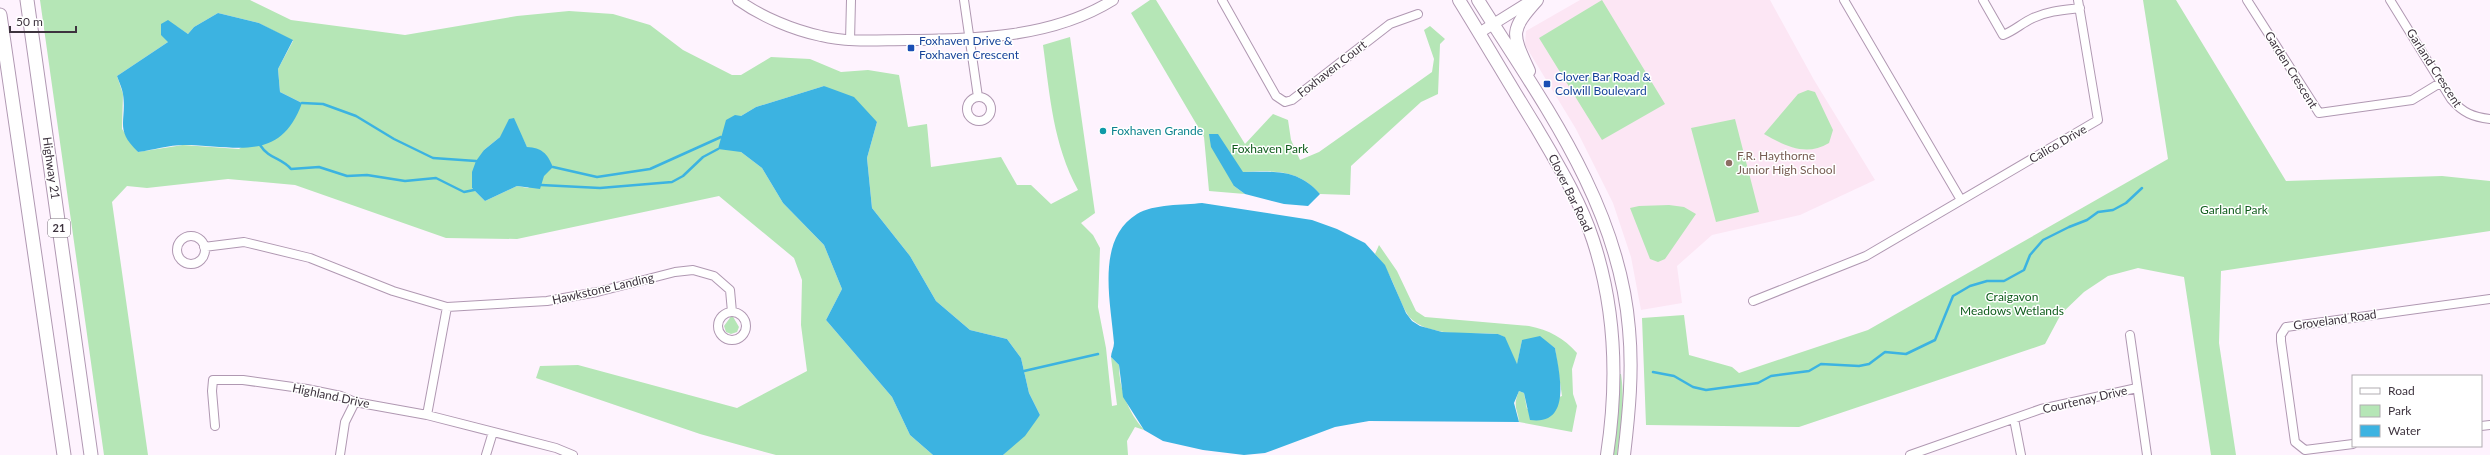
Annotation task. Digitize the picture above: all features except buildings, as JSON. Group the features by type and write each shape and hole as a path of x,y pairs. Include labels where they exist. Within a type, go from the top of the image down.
{"main road":[{"name":"Highway 21","path":"27,0 91,455"},
{"name":"Clover Bar Road","path":"1459,0 1561,170 1593,239 1609,310 1615,360 1613,406 1607,455"},
{"name":"Clover Bar Road","path":"1478,0 1546,106 1597,202 1620,274 1629,328 1631,354 1630,402 1624,455"},
{"path":"1537,0 1523,16 1515,31 1515,41 1546,106"},
{"name":"21","path":"0,15 64,455"}],"street":[{"path":"738,0 752,10 799,29 821,36 850,41 970,39 1002,36 1059,24 1091,12 1114,0"},
{"path":"850,41 851,0"},
{"path":"964,0 978,97"},
{"path":"1479,33 1532,0"},
{"path":"1844,0 1961,200"},
{"name":"Calico Drive","path":"1753,301 1866,256 2098,120 2079,4 2032,18 2015,30 2003,35 1983,0"},
{"name":"Garden Crescent","path":"2247,0 2319,113 2412,100 2440,83"},
{"name":"Garland Crescent","path":"2390,0 2440,83 2462,111 2477,118 2490,119"},
{"name":"Foxhaven Court","path":"1225,1 1276,96 1285,102 1292,100 1390,24 1418,14"},
{"name":"Hawkstone Landing","path":"204,247 244,242 310,258 393,291 447,307 547,301 597,292 675,272 693,270 714,276 730,290 732,312"},
{"name":"Groveland Road","path":"2352,444 2305,450 2295,442 2281,341 2281,335 2286,327 2490,298"},
{"path":"427,415 447,307"},
{"path":"2130,335 2137,388"},
{"name":"Highland Drive","path":"215,426 212,391 213,380 220,378 307,389 341,396 354,402 427,415 573,455"},
{"name":"Courtenay Drive","path":"1910,455 2041,409 2137,388 2147,455"},
{"path":"340,455 345,422 354,402"},
{"path":"2014,419 2021,455"},
{"path":"486,455 493,432"}],"shaded area":[{"name":"F.R. Haythorne Junior High School","path":"1580,0 1770,0 1814,80 1875,180 1800,215 1712,235 1677,266 1682,303 1641,310 1631,257 1613,203 1576,129 1525,45 1526,31"}],"green space":[{"path":"40,0 250,0 291,20 405,35 517,16 569,11 613,14 650,25 683,50 732,75 741,75 771,57 810,59 841,72 868,70 899,75 908,127 927,124 931,167 1001,157 1017,185 1031,185 1051,204 1078,190 1063,155 1058,137 1043,45 1070,37 1095,213 1081,223 1093,235 1100,248 1098,307 1106,348 1112,406 1117,405 1111,357 1119,365 1121,383 1129,408 1133,416 1144,430 1135,427 1127,441 1128,455 1003,455 1040,415 1029,393 1021,358 1007,339 970,330 936,301 910,256 872,208 867,158 877,122 824,86 756,107 741,116 741,152 762,168 783,203 824,245 842,289 826,320 892,397 910,435 933,455 776,455 700,434 536,378 540,366 578,365 737,408 807,371 801,325 802,280 794,258 719,196 517,239 446,238 295,185 228,179 147,188 127,186 112,202 148,455 104,455","holes":["218,13 259,23 293,41 278,69 280,92 302,103 239,149 183,145 138,152 122,129 123,94 117,76 168,42 176,26 188,34 194,27","500,137 522,137 527,147 553,167 528,188 517,186 485,201 472,188 484,150"]},
{"name":"Foxhaven Park","path":"1150,0 1156,0 1245,144 1273,114 1288,120 1291,140 1300,160 1319,152 1432,72 1434,59 1424,30 1430,26 1445,39 1440,44 1438,94 1421,102 1351,166 1350,195 1320,194 1303,179 1294,175 1265,171 1243,172 1234,186 1245,194 1209,191 1204,137 1131,13"},
{"path":"1602,0 1665,104 1602,140 1539,38"},
{"path":"2143,0 2176,0 2286,181 2442,176 2490,181 2490,231 2221,271 2219,343 2236,455 2211,455 2184,277 2138,268 2108,276 2084,292 2061,314 2045,344 1799,427 1646,425 1642,318 1684,315 1689,355 1732,367 1739,373 1868,330 2168,159"},
{"path":"1808,90 1815,92 1833,130 1829,143 1812,149 1796,148 1788,146 1764,134 1798,94"},
{"path":"1735,119 1759,212 1716,222 1691,128"},
{"path":"1669,205 1684,207 1696,214 1665,259 1658,262 1650,259 1630,208 1639,206"},
{"path":"1379,245 1397,271 1416,311 1425,317 1529,326 1556,335 1567,343 1577,353 1572,369 1573,394 1577,406 1572,432 1519,422 1518,418 1516,401 1519,391 1524,393 1527,409 1562,396 1555,348 1548,343 1522,340 1517,365 1504,337 1498,334 1448,332 1422,326 1413,320 1406,312 1389,275 1375,254"},
{"path":"732,315 739,327 737,332 731,334 726,332 724,326"},
{"path":"1619,374 1621,374 1623,394 1621,425 1617,455 1610,455"}],"water":[{"path":"218,13 259,23 293,40 278,69 280,92 302,103 293,122 281,135 268,143 254,147 238,148 178,145 138,152 126,137 124,131 123,94 117,76 168,42 161,35 161,24 168,20 188,34 194,27"},
{"path":"824,86 854,97 877,122 867,158 872,208 910,256 936,301 970,330 1007,339 1021,358 1029,393 1040,415 1025,436 1003,455 933,455 910,435 892,397 826,320 842,289 824,245 783,203 762,168 741,152 718,149 726,120 735,115 741,116 756,107"},
{"path":"514,118 527,147 543,152 549,158 553,167 544,176 540,189 517,186 485,201 472,188 472,172 476,161 484,150 500,137 509,119"},
{"path":"1209,134 1218,134 1243,172 1284,173 1303,180 1320,194 1308,206 1284,204 1245,194 1234,186 1211,147"},
{"path":"1202,203 1312,220 1337,229 1365,243 1385,265 1406,313 1412,321 1420,326 1442,332 1498,334 1505,337 1517,364 1522,340 1540,336 1555,348 1559,370 1560,395 1558,406 1553,415 1544,420 1530,420 1524,393 1519,391 1514,403 1519,422 1369,421 1335,427 1265,453 1244,455 1203,450 1163,441 1144,430 1123,397 1119,365 1111,357 1114,343 1109,291 1110,256 1115,240 1124,225 1137,214 1151,208"}],"waterway":[{"path":"302,103 323,104 356,116 394,139 433,158 476,161"},
{"path":"553,167 597,177 650,169 721,137"},
{"path":"260,145 267,153 291,169 319,167 347,176 367,175 405,181 436,178 464,192 474,190"},
{"path":"541,185 600,188 672,182 683,176 703,157 718,149"},
{"path":"1653,372 1674,376 1693,387 1706,390 1758,383 1771,376 1809,371 1821,364 1859,366 1869,364 1885,352 1906,354 1935,340 1953,296 1970,286 1987,281 2004,281 2024,270 2030,255 2043,240 2087,220 2098,212 2113,210 2126,203 2142,188"},
{"path":"1024,371 1098,354"}],"place":[{"name":"Foxhaven Drive & Foxhaven Crescent","path":"911,48"},
{"name":"Clover Bar Road & Colwill Boulevard","path":"1547,84"},
{"name":"Foxhaven Grande","path":"1103,131"},
{"name":"F.R. Haythorne Junior High School","path":"1729,163"}],"park label":[{"name":"Garland Park","path":"2234,210"},
{"name":"Craigavon Meadows Wetlands","path":"2012,304"}]}
